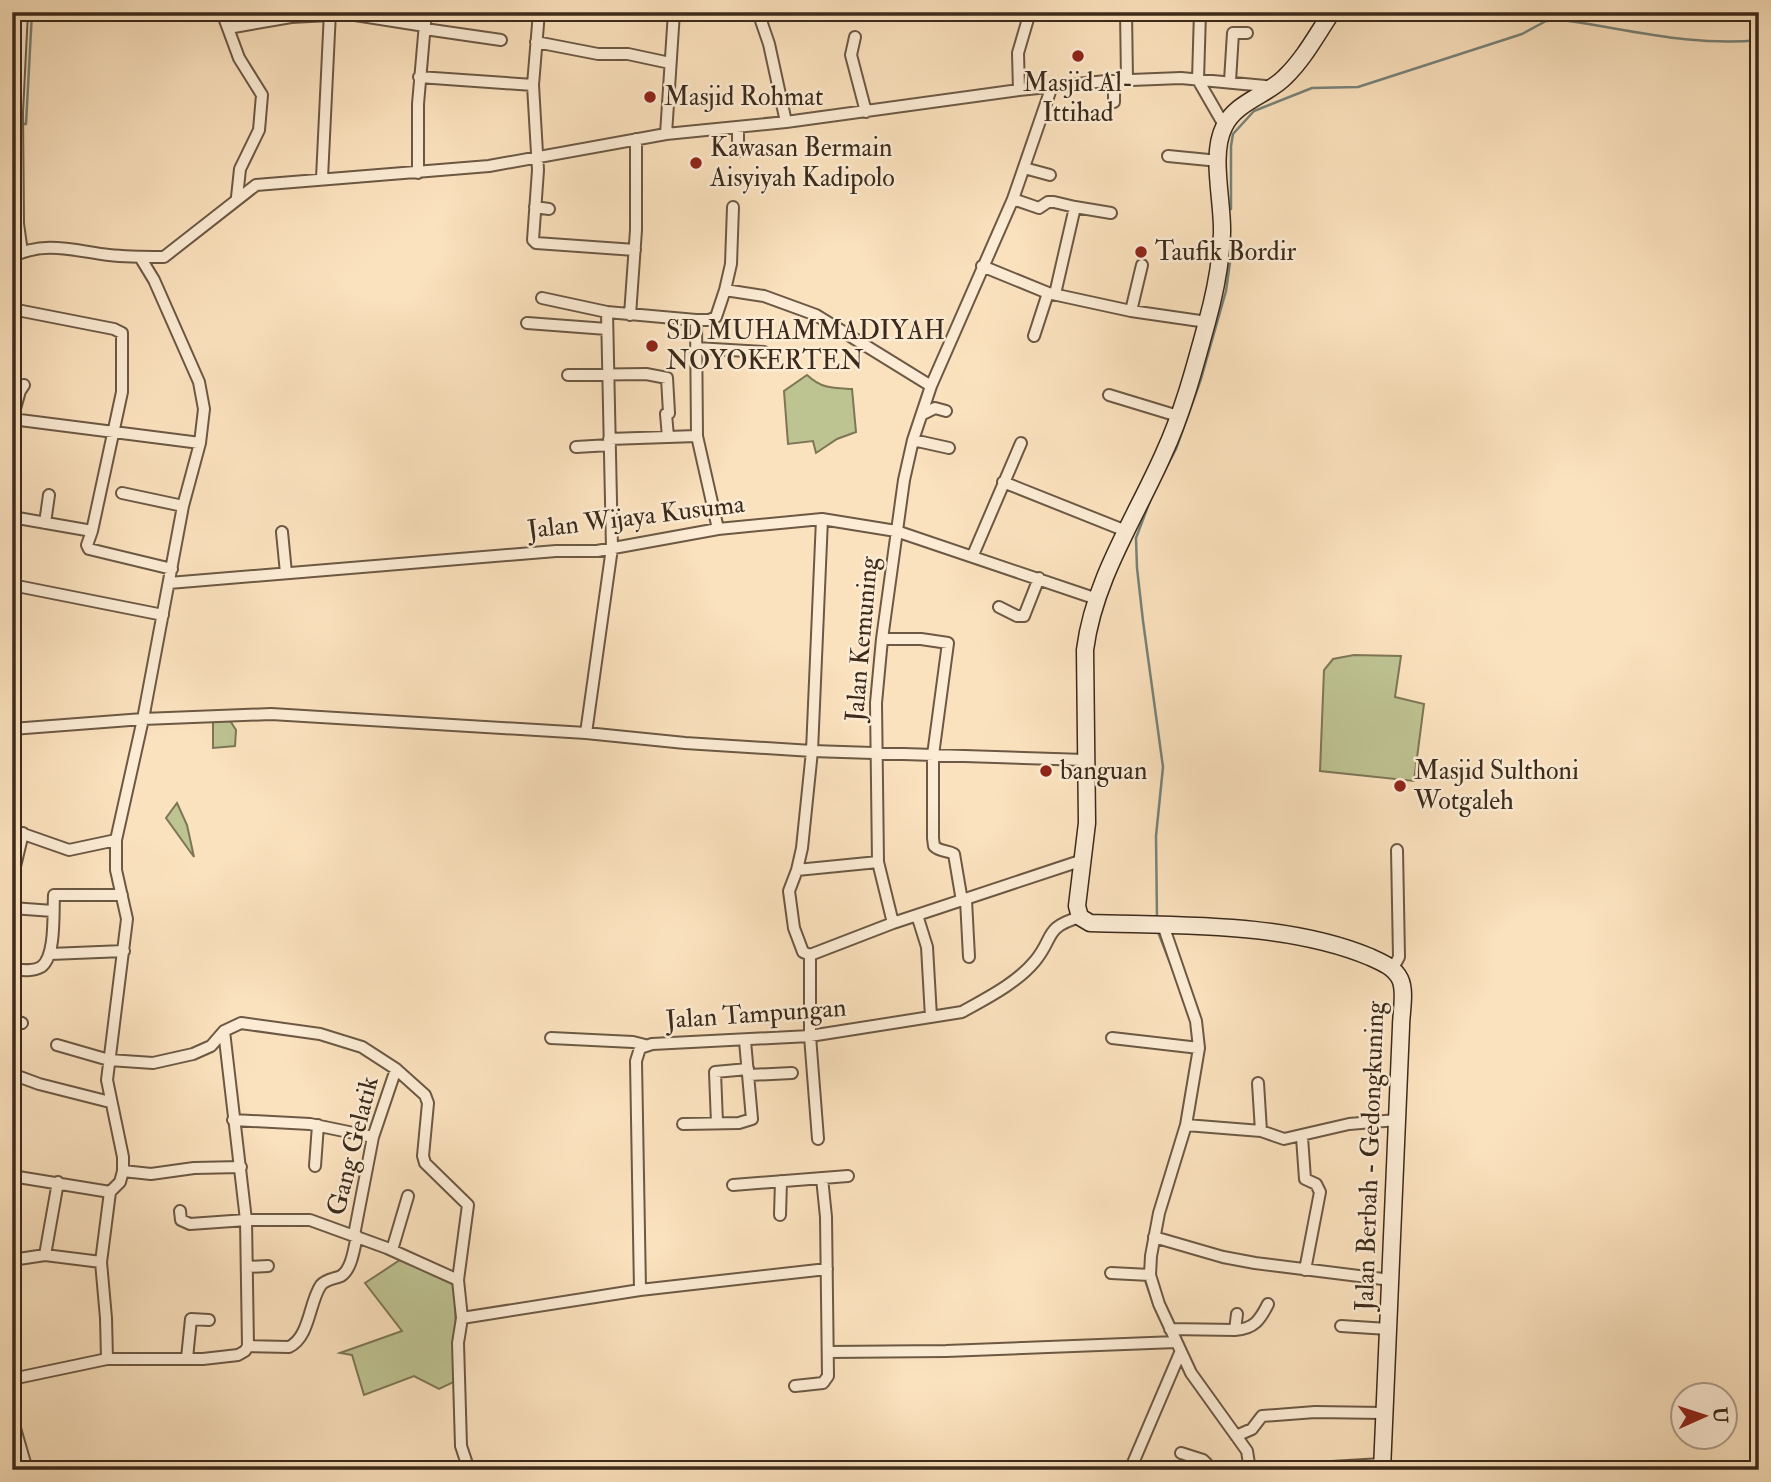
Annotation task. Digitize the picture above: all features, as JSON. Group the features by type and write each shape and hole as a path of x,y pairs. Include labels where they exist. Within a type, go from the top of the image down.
{"main road":[{"path":"1080,917 1077,906 1087,823 1085,648 1097,599 1126,531 1165,453 1207,322 1218,273 1222,232 1219,161 1224,125 1234,113 1284,78 1332,12"},
{"name":"Jalan Berbah - Gedongkuning","path":"1080,917 1090,923 1158,925 1309,937 1343,946 1381,962 1400,979 1402,985 1382,1467"}],"street":[{"path":"22,12 16,120 17,254 59,247 108,255 164,257"},
{"path":"222,12 245,70 262,95 259,130 240,169 237,197"},
{"path":"418,173 419,77 426,12"},
{"path":"538,12 533,85 538,158 532,234 536,243 635,250"},
{"path":"666,134 674,12"},
{"path":"758,12 769,44 786,122"},
{"path":"1018,90 1018,53 1030,12"},
{"path":"1126,12 1127,80"},
{"path":"1200,12 1198,80 1224,125"},
{"path":"228,28 332,13 501,40"},
{"path":"322,178 332,13"},
{"path":"1230,81 1233,33 1247,33"},
{"path":"855,37 851,55 866,112"},
{"path":"536,42 598,54 628,54 670,63"},
{"path":"419,77 533,85"},
{"path":"154,280 164,257 237,197 256,185 489,166 666,134 786,122 1052,86 1127,80 1198,80 1230,81 1270,89"},
{"path":"1114,81 1114,102"},
{"name":"Jalan Kemuning","path":"893,923 878,862 876,703 896,531 913,440 931,386 1013,199 1052,86"},
{"path":"738,127 738,151"},
{"path":"630,315 635,250 636,139"},
{"path":"1168,156 1219,161"},
{"path":"1024,168 1050,175"},
{"path":"1013,199 1039,208 1048,202 1054,202 1111,213"},
{"path":"534,207 549,209"},
{"path":"541,298 630,315 696,320 716,317 731,264 733,207"},
{"path":"1034,336 1051,294 1075,207"},
{"path":"107,1359 101,1262 110,1192 120,1182 123,1171 123,1157 107,1080 127,919 116,870 116,840 143,719 183,506 200,443 204,409 203,396 154,280 140,257"},
{"path":"1131,311 1142,265"},
{"path":"982,266 1051,294 1131,311 1207,322"},
{"path":"725,290 764,296 816,315 931,386"},
{"path":"12,309 114,329 122,333 121,392 87,545 89,549 172,569"},
{"path":"586,733 612,548 607,312"},
{"path":"696,320 697,436 718,529"},
{"path":"527,323 607,329"},
{"path":"696,348 764,352"},
{"path":"568,375 646,374 667,378 667,437"},
{"path":"24,385 12,419 200,443"},
{"path":"1109,395 1178,416"},
{"path":"923,414 935,408 946,411"},
{"path":"576,447 697,436"},
{"path":"913,440 949,447"},
{"path":"973,555 1021,443"},
{"path":"1003,482 1126,531"},
{"path":"122,493 183,506"},
{"path":"45,523 48,495"},
{"path":"12,517 92,531"},
{"path":"822,519 812,751 797,870 790,885 789,898 799,945 803,952 810,955 893,923 1083,860"},
{"name":"Jalan Wijaya Kusuma","path":"169,583 556,551 597,551 718,529 822,519 896,531 1097,599"},
{"path":"282,532 286,573"},
{"path":"999,607 1017,616 1024,616 1040,578"},
{"path":"12,585 163,615"},
{"path":"882,639 921,639 948,643 933,754 934,846 938,850 954,854 964,901 969,957"},
{"path":"12,729 143,719 271,714 586,733 685,743 812,751 1085,760"},
{"path":"12,879 18,832 69,850 116,840"},
{"path":"1392,970 1399,957 1397,850"},
{"path":"797,870 878,862"},
{"path":"12,969 35,969 44,964 50,954 54,895 122,895"},
{"path":"12,908 53,911"},
{"path":"917,915 927,947 931,1017"},
{"name":"Jalan Tampungan","path":"640,1290 636,1061 637,1052 645,1045 810,1036 962,1012 994,993 1036,961 1059,924 1080,917"},
{"path":"1158,925 1196,1021 1186,1125 1165,1191 1145,1275 1178,1348 1202,1391 1247,1451 1250,1469 1211,1468 1205,1462 1181,1452"},
{"path":"50,954 124,951"},
{"path":"810,955 810,1036 818,1139"},
{"path":"57,1045 109,1060 153,1063 183,1058 211,1046 224,1031 241,1023 320,1034 362,1047 419,1088 428,1103 423,1156 425,1163 468,1205 458,1280 462,1318 458,1343 461,1446 469,1470"},
{"path":"12,1380 107,1359 187,1358 238,1355 245,1351 248,1346 246,1220 224,1031"},
{"path":"551,1038 634,1042 645,1045"},
{"path":"1112,1038 1195,1047"},
{"path":"683,1124 739,1123 752,1119 745,1041"},
{"name":"Gang Gelatik","path":"248,1346 280,1347 294,1344 306,1324 321,1285 341,1275 349,1265 373,1137 396,1069"},
{"path":"717,1123 715,1072 792,1073"},
{"path":"12,1074 39,1084 110,1102"},
{"path":"1258,1083 1261,1131"},
{"path":"233,1120 318,1125 373,1137"},
{"path":"1186,1125 1261,1131 1280,1139 1302,1137 1349,1124 1397,1120"},
{"path":"315,1166 318,1125"},
{"path":"1302,1137 1306,1179 1316,1184 1320,1192 1305,1270"},
{"path":"123,1171 150,1174 194,1168 241,1167"},
{"path":"733,1185 848,1175"},
{"path":"12,1176 110,1192"},
{"path":"796,1386 823,1383 828,1376 827,1269 822,1178"},
{"path":"780,1181 780,1214"},
{"path":"45,1255 58,1182"},
{"path":"392,1250 408,1196"},
{"path":"180,1211 181,1220 190,1224 246,1220 310,1220 392,1250 458,1280"},
{"path":"1154,1237 1223,1257 1391,1280"},
{"path":"12,1260 45,1255 101,1262"},
{"path":"248,1267 268,1266"},
{"path":"462,1318 640,1290 827,1269"},
{"path":"1111,1273 1145,1275"},
{"path":"1170,1329 1250,1328 1260,1321 1268,1304"},
{"path":"1235,1330 1237,1314"},
{"path":"187,1358 191,1319 209,1320"},
{"path":"1340,1326 1388,1329"},
{"path":"828,1352 1178,1348"},
{"path":"1130,1470 1178,1348"},
{"path":"1236,1436 1252,1429 1262,1416 1315,1412 1384,1413"},
{"path":"12,1418 27,1470"},
{"path":"1331,1467 1382,1467"}],"green space":[{"path":"807,375 823,385 852,389 856,432 837,439 816,453 813,441 788,444 784,391"},
{"path":"1354,655 1401,656 1395,697 1424,704 1414,781 1320,771 1324,670 1333,659"},
{"path":"213,719 229,719 236,730 235,746 213,748"},
{"path":"177,803 187,825 194,857 166,818"},
{"path":"406,1256 454,1279 458,1380 439,1389 414,1376 364,1395 352,1355 340,1353 402,1331 365,1283"}],"waterway":[{"path":"22,124 26,124 32,12"},
{"path":"1231,209 1233,134 1254,111 1312,88 1358,87 1522,34 1546,21 1563,20 1685,39 1734,42 1759,40"},
{"path":"1157,919 1156,836 1163,767 1143,621 1136,538 1153,493 1176,449 1201,379 1226,291 1231,255"},
{"path":"1158,932 1181,991"},
{"path":"1159,1197 1172,1153"},
{"path":"1145,1280 1153,1303"}],"place":[{"name":"Masjid Al- Ittihad","path":"1078,56"},
{"name":"Masjid Rohmat","path":"650,97"},
{"name":"Kawasan Bermain Aisyiyah Kadipolo","path":"696,163"},
{"name":"Taufik Bordir","path":"1141,252"},
{"name":"SD MUHAMMADIYAH NOYOKERTEN","path":"652,346"},
{"name":"banguan","path":"1046,771"},
{"name":"Masjid Sulthoni Wotgaleh","path":"1400,786"}]}
